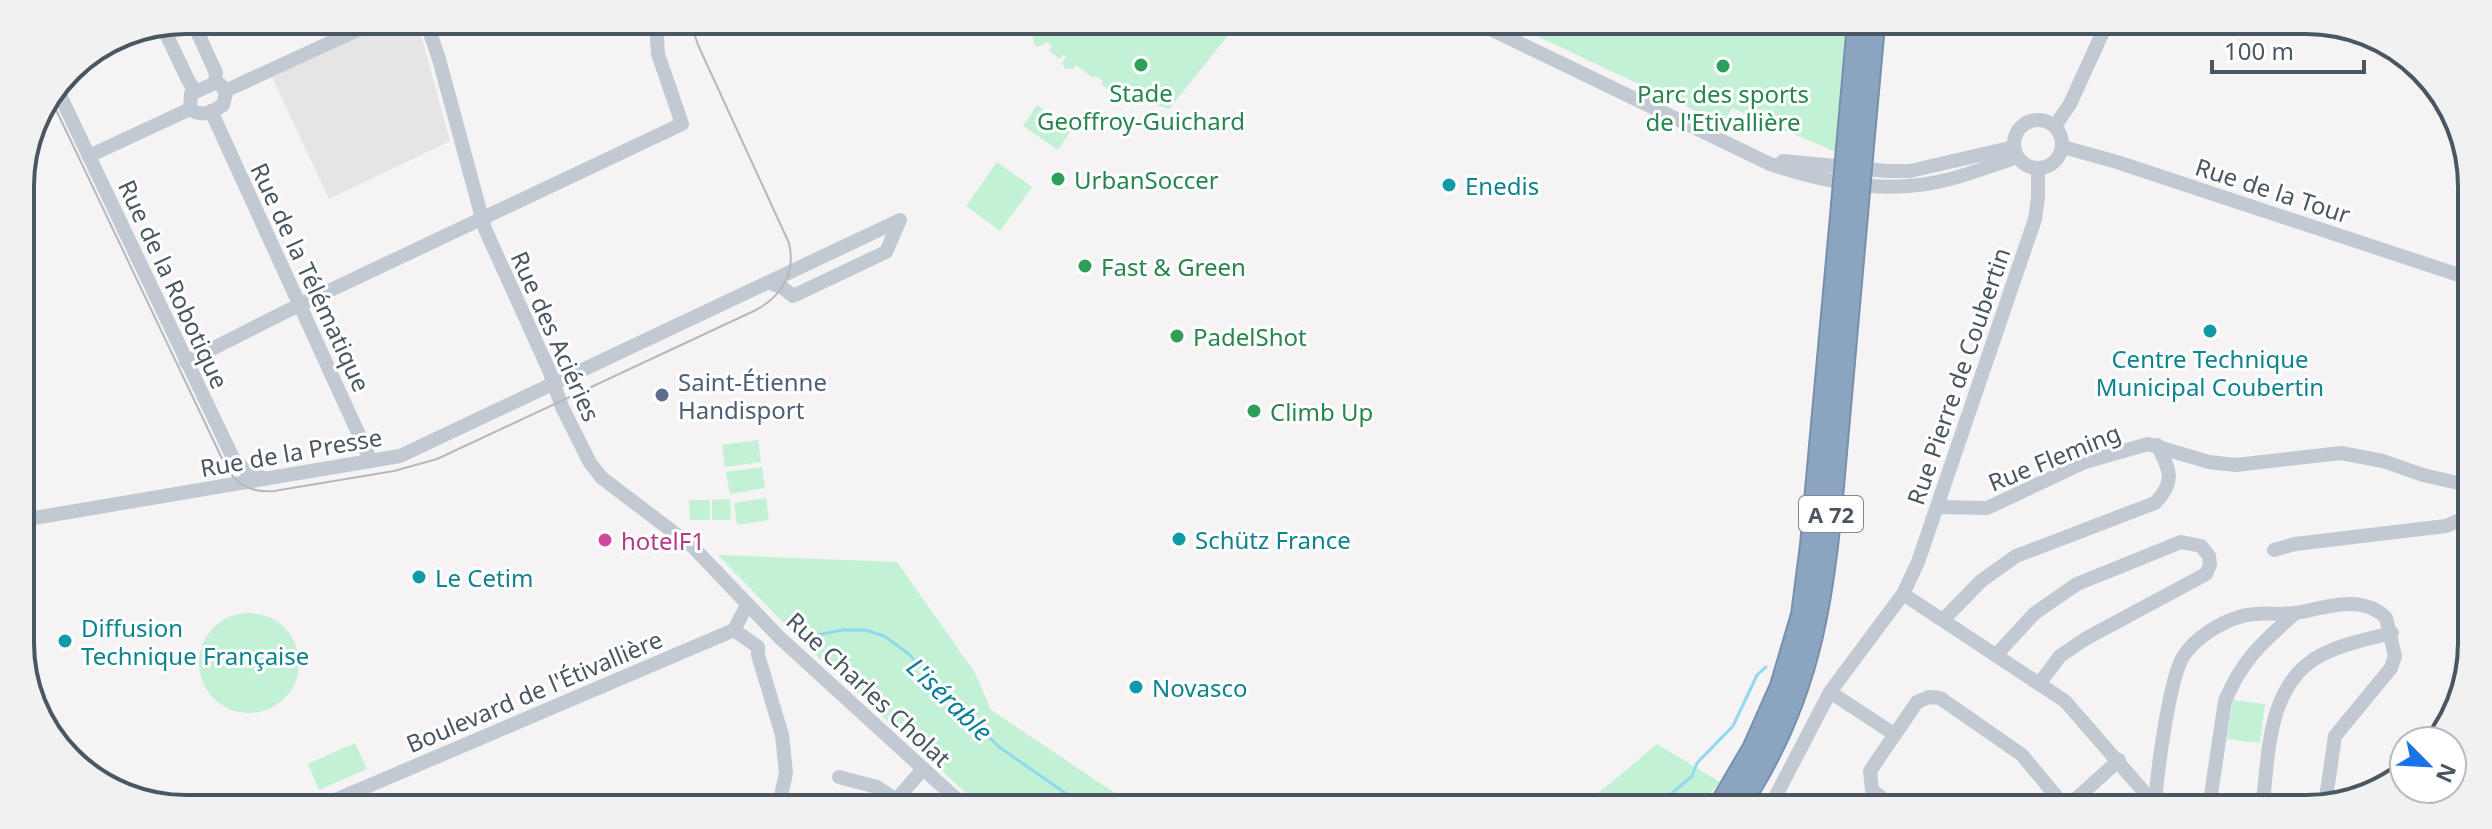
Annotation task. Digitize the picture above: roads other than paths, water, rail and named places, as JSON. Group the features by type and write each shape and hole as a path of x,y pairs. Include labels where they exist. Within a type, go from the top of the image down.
{"highway":[{"name":"A 72","path":"1855,152 1858,34"},
{"name":"A 72","path":"1726,795 1753,749 1781,686 1802,615 1855,152 1873,34"},
{"name":"A 72","path":"1745,795 1784,722 1803,673 1818,615 1827,549 1850,204"}],"street":[{"path":"190,109 200,115 223,105 226,99 198,34"},
{"path":"190,109 189,99 195,91 220,87 342,34"},
{"name":"Rue des Aciéries","path":"430,34 482,219 553,385 596,472 693,547 747,605"},
{"path":"186,362 299,305 682,124 658,54 657,34"},
{"path":"1501,34 1759,158 1910,171 2016,152"},
{"path":"2055,126 2070,104 2102,34"},
{"path":"167,35 195,91"},
{"name":"Rue de la Robotique","path":"62,99 233,458 249,474 272,479"},
{"path":"89,156 190,109"},
{"name":"Rue de la Télématique","path":"211,111 371,461"},
{"path":"2036,120 2055,126 2063,147 2057,160 2038,169 2023,164 2016,152 2015,137 2023,125 2036,120"},
{"name":"Rue de la Tour","path":"2063,147 2458,275"},
{"name":"Rue Pierre de Coubertin","path":"1776,795 1830,692 1903,594 1937,507 2035,219 2038,169"},
{"name":"Rue de la Presse","path":"34,518 388,459 553,385 900,220 886,252 793,296 781,286 770,283"},
{"name":"Rue Fleming","path":"1937,507 1987,508 2085,462 2148,444 2191,457 2236,465 2341,453 2383,461 2458,483"},
{"path":"1943,620 1981,581 2016,556 2155,503 2170,481 2157,445"},
{"path":"2274,550 2295,544 2446,526 2458,521"},
{"path":"1996,655 2035,613 2077,584 2181,542 2201,546 2206,551 2210,565 2206,574 2085,639 2060,656 2039,684"},
{"path":"1903,594 2065,701 2148,795"},
{"path":"747,605 734,630 758,647"},
{"name":"Rue Charles Cholat","path":"747,605 952,795"},
{"path":"2158,795 2174,681 2185,654 2218,626 2241,616 2268,613 2293,615 2345,605 2370,606 2386,618 2395,656 2391,668 2335,736 2327,793"},
{"path":"2211,795 2225,701 2250,655 2293,615"},
{"name":"Boulevard de l'Étivallière","path":"347,795 734,630"},
{"path":"2264,795 2276,709 2300,670 2319,656 2392,633"},
{"path":"758,647 779,637"},
{"path":"758,647 782,735 786,773 781,795"},
{"path":"1830,692 1894,734"},
{"path":"1878,795 1872,790 1870,771 1917,702 1929,697 1940,698 2006,741 2055,795"},
{"path":"2080,795 2119,760"},
{"path":"903,795 923,769"},
{"path":"839,777 877,787 888,795"}],"waterway":[{"name":"L'isérable","path":"805,642 812,636 843,630 865,630 884,636 909,654 999,747 1068,795"},
{"name":"L'isérable","path":"1670,795 1692,776 1697,763 1733,726 1757,675 1766,667"}],"tram line":[{"path":"55,108 227,469 247,487 274,491 394,471 437,459 756,310 773,298 788,273 789,243 694,34"}],"place":[{"name":"Stade Geoffroy-Guichard","path":"1141,65"},
{"name":"Parc des sports de l'Etivallière","path":"1723,66"},
{"name":"UrbanSoccer","path":"1058,179"},
{"name":"Enedis","path":"1449,185"},
{"name":"Fast & Green","path":"1085,266"},
{"name":"Centre Technique Municipal Coubertin","path":"2210,331"},
{"name":"PadelShot","path":"1177,336"},
{"name":"Saint-Étienne Handisport","path":"662,395"},
{"name":"Climb Up","path":"1254,411"},
{"name":"Schütz France","path":"1179,539"},
{"name":"hotelF1","path":"605,540"},
{"name":"Le Cetim","path":"419,577"},
{"name":"Diffusion Technique Française","path":"65,641"},
{"name":"Novasco","path":"1136,687"}]}
